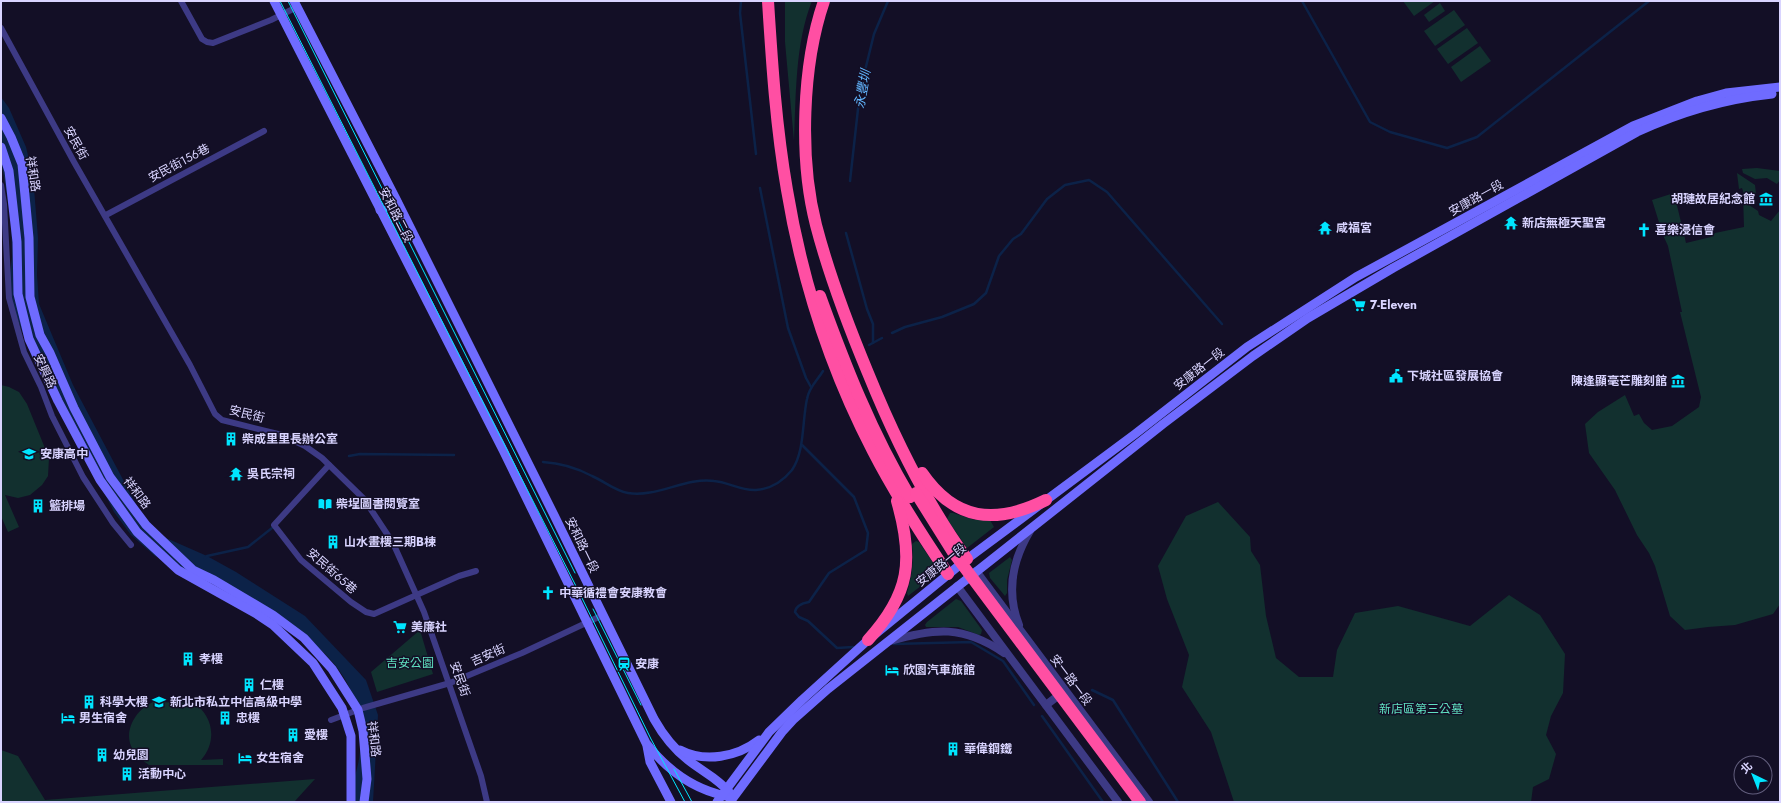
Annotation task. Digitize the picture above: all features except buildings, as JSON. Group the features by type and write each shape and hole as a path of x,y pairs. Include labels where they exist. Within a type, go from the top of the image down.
{"highway":[{"path":"768,1 777,122 794,226 814,304 855,415 888,478 948,574"},
{"path":"824,1 813,45 808,79 806,116 808,171 815,223 815,248 823,276 851,354 877,419 937,542 1014,649 1130,802"},
{"path":"815,223 834,284 855,342 894,432 934,507 967,559"},
{"path":"794,226 806,249 825,310 865,412 887,458 953,552 1140,802"},
{"path":"894,432 928,482 940,495 961,509 981,515 1006,514 1032,507 1046,500"},
{"path":"868,640 892,611 900,595 906,573 908,558 898,503 888,478"}],"main road":[{"name":"安和路二段","path":"274,1 497,440 587,623"},
{"name":"安和路二段","path":"296,4 515,437"},
{"name":"安康路一段","path":"722,795 769,732 868,640 967,559 1141,430 1247,347 1356,277 1579,155 1656,116 1697,101 1726,93 1780,87"},
{"name":"安康路一段","path":"734,800 770,747 793,720 828,689 1032,527 1253,356 1308,318 1360,286 1637,132 1697,108 1728,100 1780,93"},
{"name":"祥和路","path":"1,118 11,137 22,164 29,238 30,297 40,335 50,353 74,408 110,477 146,525 192,570 214,580 267,612 304,638 332,669 361,709 366,779 364,802"},
{"name":"祥和路","path":"1,147 9,171 17,242 18,294 29,339 58,401 100,480 137,532 178,570 255,613 273,625 313,663 345,716 351,736 351,802"},
{"path":"380,210 397,202"},
{"name":"安和路一段","path":"515,437 654,719 674,746 690,762 713,777 722,795 734,800"},
{"path":"967,559 976,571"},
{"path":"948,574 957,586"},
{"path":"587,623 646,742 667,767 678,775 699,788 722,795"},
{"name":"安和路一段","path":"674,746 690,754 721,757 744,749 755,743 769,732"},
{"path":"646,742 650,762 671,802"}],"street":[{"path":"181,1 198,34 207,42 213,43 219,42 281,15 296,4"},
{"name":"安民街","path":"1,28 74,162 106,215 154,304 190,365 215,414 222,420 282,435 305,446 329,465 364,499 393,543 417,595 450,683 481,776 487,802"},
{"name":"安民街156巷","path":"106,215 264,131"},
{"name":"安興路","path":"1,185 4,204 9,298 24,352 41,387 52,416 83,477 113,524 132,545"},
{"name":"安民街65巷","path":"329,465 274,524 300,560 366,612 374,614 417,595"},
{"path":"1022,633 1012,605 1012,576 1021,545 1032,527"},
{"path":"417,595 459,576 476,571"},
{"name":"安一路一段","path":"976,571 1064,691 1149,802"},
{"path":"957,586 1118,802"},
{"name":"吉安街","path":"331,720 361,709 450,683 522,653 603,615"},
{"path":"887,642 928,632 956,632 971,635 984,640 1010,657"},
{"path":"1046,705 1064,691"}],"green space":[{"path":"785,1 812,1 806,17 799,52 794,141 785,42"},
{"path":"1403,1 1435,1 1414,16"},
{"path":"1440,3 1445,11 1429,22 1424,15"},
{"path":"1454,10 1465,25 1435,46 1424,31"},
{"path":"1467,28 1478,43 1448,64 1437,49"},
{"path":"1480,46 1491,61 1461,82 1451,67"},
{"path":"1757,168 1780,171 1780,180 1777,184 1767,178 1755,179 1743,173 1742,169"},
{"path":"1737,173 1755,185 1756,194 1749,205 1758,211 1759,215 1771,221 1780,210 1780,604 1773,614 1735,625 1685,630 1670,616 1655,566 1649,553 1637,535 1615,490 1589,453 1585,424 1598,412 1625,395 1634,416 1639,414 1644,423 1652,430 1672,426 1699,407 1701,397 1680,312 1682,312 1668,246 1652,200 1674,193 1686,243 1711,237 1715,233 1744,227 1744,194 1742,188 1739,189"},
{"path":"1,385 19,392 27,404 49,458 48,476 42,485 30,495 18,498 5,495 19,527 8,532 1,516"},
{"name":"新店區第三公墓","path":"1218,502 1250,537 1251,551 1260,565 1266,616 1276,658 1299,677 1333,677 1337,650 1355,613 1398,606 1470,626 1509,595 1540,615 1565,654 1563,693 1551,716 1546,735 1556,754 1549,779 1533,787 1531,802 1234,802 1211,732 1182,687 1189,655 1167,599 1158,566 1186,516"},
{"path":"950,513 975,520 990,520 994,527 967,548 947,519"},
{"path":"916,541 919,542 938,570 935,575 908,596 907,593 913,562 912,544"},
{"path":"1010,557 1012,560 1007,580 1007,593 1005,596 990,578 989,573"},
{"path":"956,599 961,601 982,630 981,634 979,635 958,627 926,627 925,625 927,622"},
{"name":"吉安公園","path":"420,630 433,674 377,692 371,672"},
{"path":"153,702 194,703 201,709 209,722 211,738 206,753 201,760 223,759 223,765 149,765 139,757 131,746 129,733 133,720 142,709"},
{"path":"1,750 18,756 45,800 315,779 295,801 288,802 1,802"}],"water":[{"path":"1,97 9,108 26,147 33,176 38,238 37,275 39,304 73,385 138,508 157,534 207,556 236,572 305,616 366,680 378,715 373,802 347,802 358,764 360,733 359,717 355,701 341,673 331,660 305,638 207,580 155,556 131,535 114,512 58,401 32,357 11,302 9,282 12,257 11,219 1,160"}],"waterway":[{"path":"741,1 740,13 756,154"},
{"name":"永豐圳","path":"850,181 860,91 874,34 888,1"},
{"path":"1302,1 1370,122 1390,132 1447,148 1477,137 1649,1"},
{"path":"892,333 905,327 942,317 974,304 986,293 999,256 1013,239 1021,234 1047,199 1065,185 1089,180 1107,192 1222,324"},
{"path":"760,188 788,328 806,378 811,387"},
{"name":"永豐圳","path":"846,233 867,309 873,324 873,343"},
{"name":"永豐圳","path":"869,345 882,338"},
{"path":"543,462 556,463 574,468 628,493 649,493 682,484 703,481 714,481 750,490 766,488 785,478 792,470 796,462 801,445 808,395 823,371"},
{"path":"802,445 854,497 868,533 866,550 829,573 809,602 798,606 795,612 799,617 808,621 837,648 853,647"},
{"path":"349,456 360,454 454,455"},
{"path":"205,558 207,556 248,547 272,528"},
{"path":"894,644 971,642 1003,661 1034,705"},
{"path":"1092,690 1113,700 1178,802"},
{"path":"1042,716 1103,802"}],"tram line":[{"path":"280,1 581,596 651,739 685,802"},
{"path":"288,1 575,573"},
{"path":"593,609 641,705"},
{"path":"674,769 692,802"}],"place":[{"name":"胡璉故居紀念館","path":"1766,199"},
{"name":"新店無極天聖宮","path":"1511,223"},
{"name":"咸福宮","path":"1325,228"},
{"name":"喜樂浸信會","path":"1644,230"},
{"name":"7-Eleven","path":"1359,305"},
{"name":"下城社區發展協會","path":"1396,376"},
{"name":"陳逢顯毫芒雕刻館","path":"1678,381"},
{"name":"柴成里里長辦公室","path":"231,439"},
{"name":"安康高中","path":"29,454"},
{"name":"吳氏宗祠","path":"236,474"},
{"name":"柴埕圖書閱覽室","path":"325,504"},
{"name":"籃排場","path":"38,506"},
{"name":"山水畫樓三期B棟","path":"333,542"},
{"name":"中華循禮會安康教會","path":"548,593"},
{"name":"美廉社","path":"400,627"},
{"name":"孝樓","path":"188,659"},
{"name":"安康","path":"624,664"},
{"name":"欣園汽車旅館","path":"892,670"},
{"name":"仁樓","path":"249,685"},
{"name":"科學大樓","path":"89,702"},
{"name":"新北市私立中信高級中學","path":"159,702"},
{"name":"男生宿舍","path":"68,718"},
{"name":"忠樓","path":"225,718"},
{"name":"愛樓","path":"293,735"},
{"name":"華偉鋼鐵","path":"953,749"},
{"name":"幼兒園","path":"102,755"},
{"name":"女生宿舍","path":"245,758"},
{"name":"活動中心","path":"127,774"}]}
